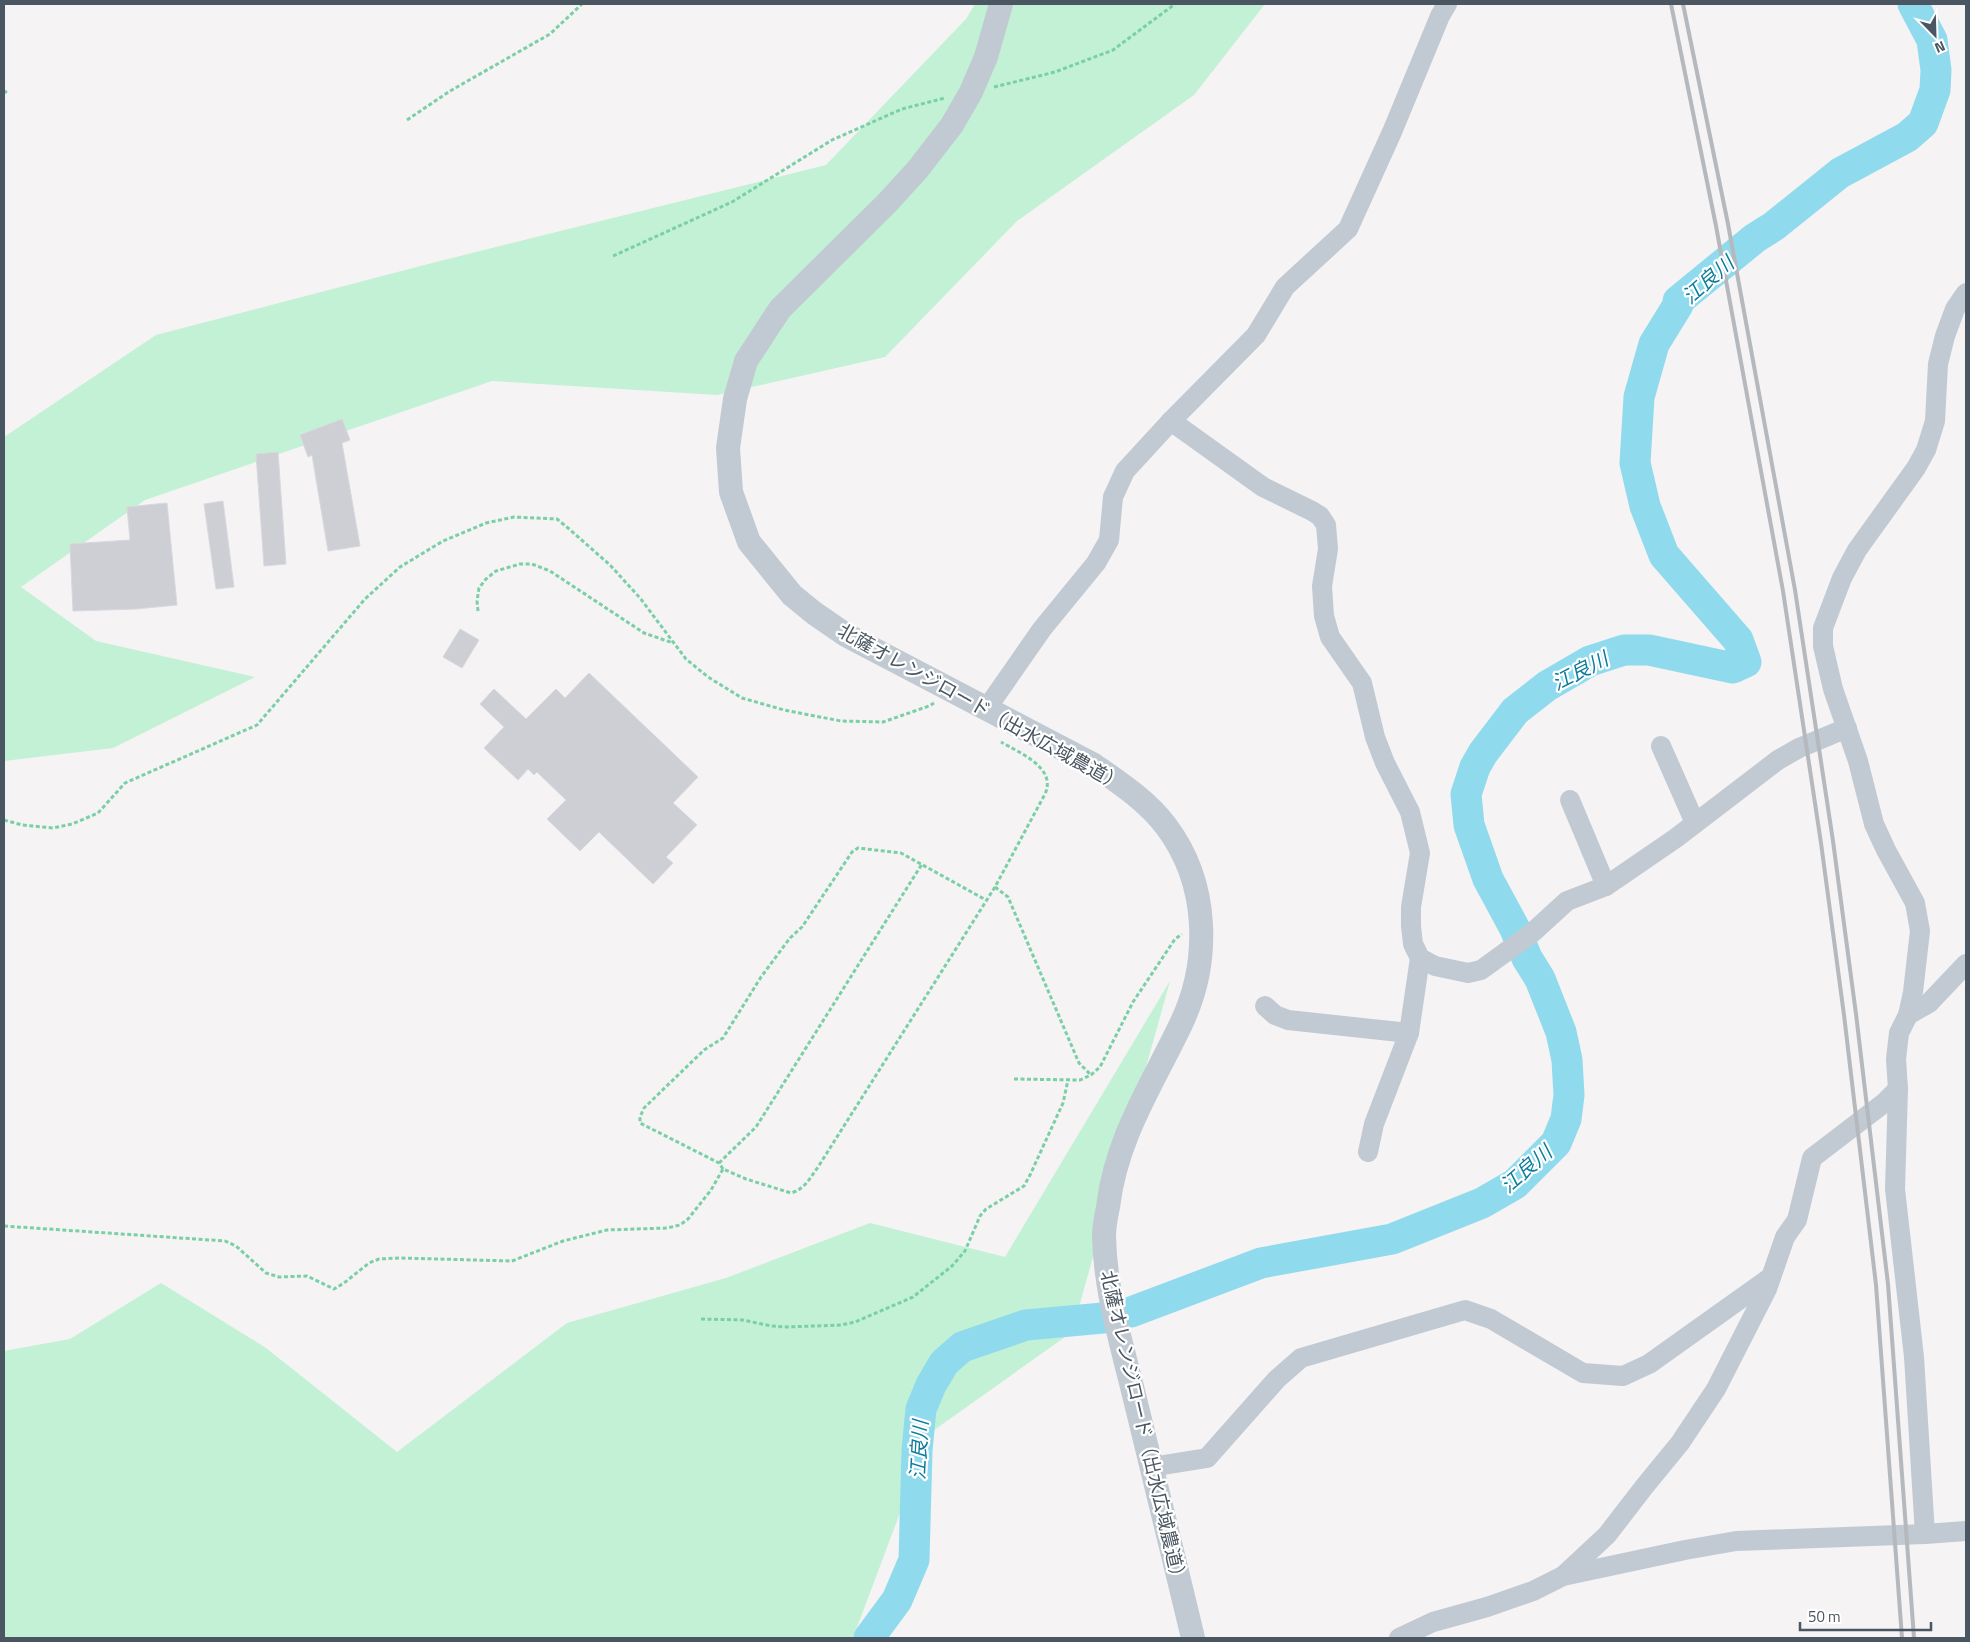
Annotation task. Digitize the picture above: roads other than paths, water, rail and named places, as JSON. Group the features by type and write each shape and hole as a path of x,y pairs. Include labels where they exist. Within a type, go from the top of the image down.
{"street":[{"name":"北薩オレンジロード（出水広域農道）","path":"1001,4 986,57 971,92 952,125 918,169 887,203 780,310 746,361 735,399 728,448 730,492 749,542 792,595 814,614 846,634 1094,765 1130,790 1165,825 1177,844 1197,890 1202,918 1202,947 1192,997 1182,1022 1137,1109 1118,1156 1104,1234 1112,1303 1193,1638"},
{"path":"987,708 1042,630 1096,564 1109,540 1113,497 1124,471 1256,335 1285,287 1348,229 1392,132 1440,16 1447,4"},
{"path":"1922,1534 1914,1357 1895,1189 1898,1089 1896,1059 1899,1033 1908,1015 1920,931 1915,903 1874,824 1867,790 1833,688 1823,646 1823,628 1842,578 1857,550 1916,468 1926,450 1935,421 1938,364 1945,336 1955,309 1966,293"},
{"path":"1171,421 1263,487 1320,516 1326,525 1328,549 1322,586 1324,616 1330,637 1362,683 1375,737 1385,763 1410,812 1417,833 1420,853 1411,907 1411,926 1414,944 1420,958 1409,1033 1374,1124 1368,1152"},
{"path":"1420,958 1435,966 1468,973 1481,970 1532,932 1568,901 1606,886 1695,823 1778,760 1799,748 1847,728"},
{"path":"1660,746 1695,823"},
{"path":"1570,800 1606,886"},
{"path":"1908,1015 1929,1003 1966,964"},
{"path":"1265,1006 1275,1014 1288,1020 1409,1033"},
{"path":"1564,1576 1607,1535 1644,1486 1680,1444 1716,1389 1744,1336 1771,1277 1785,1238 1797,1220 1812,1158 1884,1103 1898,1089"},
{"path":"1151,1467 1207,1458 1276,1379 1301,1358 1465,1310 1490,1318 1583,1373 1623,1376 1649,1364 1771,1277"},
{"path":"1399,1638 1434,1622 1487,1607 1533,1591 1564,1576 1631,1560 1736,1541 1966,1531"}],"waterway":[{"name":"江良川","path":"1131,1312 1261,1263 1392,1239 1482,1203 1515,1184 1556,1143 1566,1119 1569,1095 1567,1060 1561,1032 1540,979 1527,958 1515,929 1488,879 1469,825 1466,794 1475,767 1483,753 1515,711 1547,686 1590,661 1624,650 1649,650 1733,668 1746,662 1738,640 1664,555 1645,506 1635,463 1639,397 1654,344 1678,305 1678,301 1755,238 1774,226 1840,173 1907,137 1923,123 1935,90 1936,70 1932,40 1913,4"},
{"name":"江良川","path":"869,1638 897,1600 914,1560 917,1450 921,1409 931,1385 944,1363 962,1347 1026,1325 1103,1318"}],"railway":[{"path":"1671,4 1716,226 1783,591 1821,843 1844,1015 1876,1285 1902,1638"},
{"path":"1683,4 1728,224 1795,590 1833,841 1856,1014 1888,1284 1914,1638"}]}
